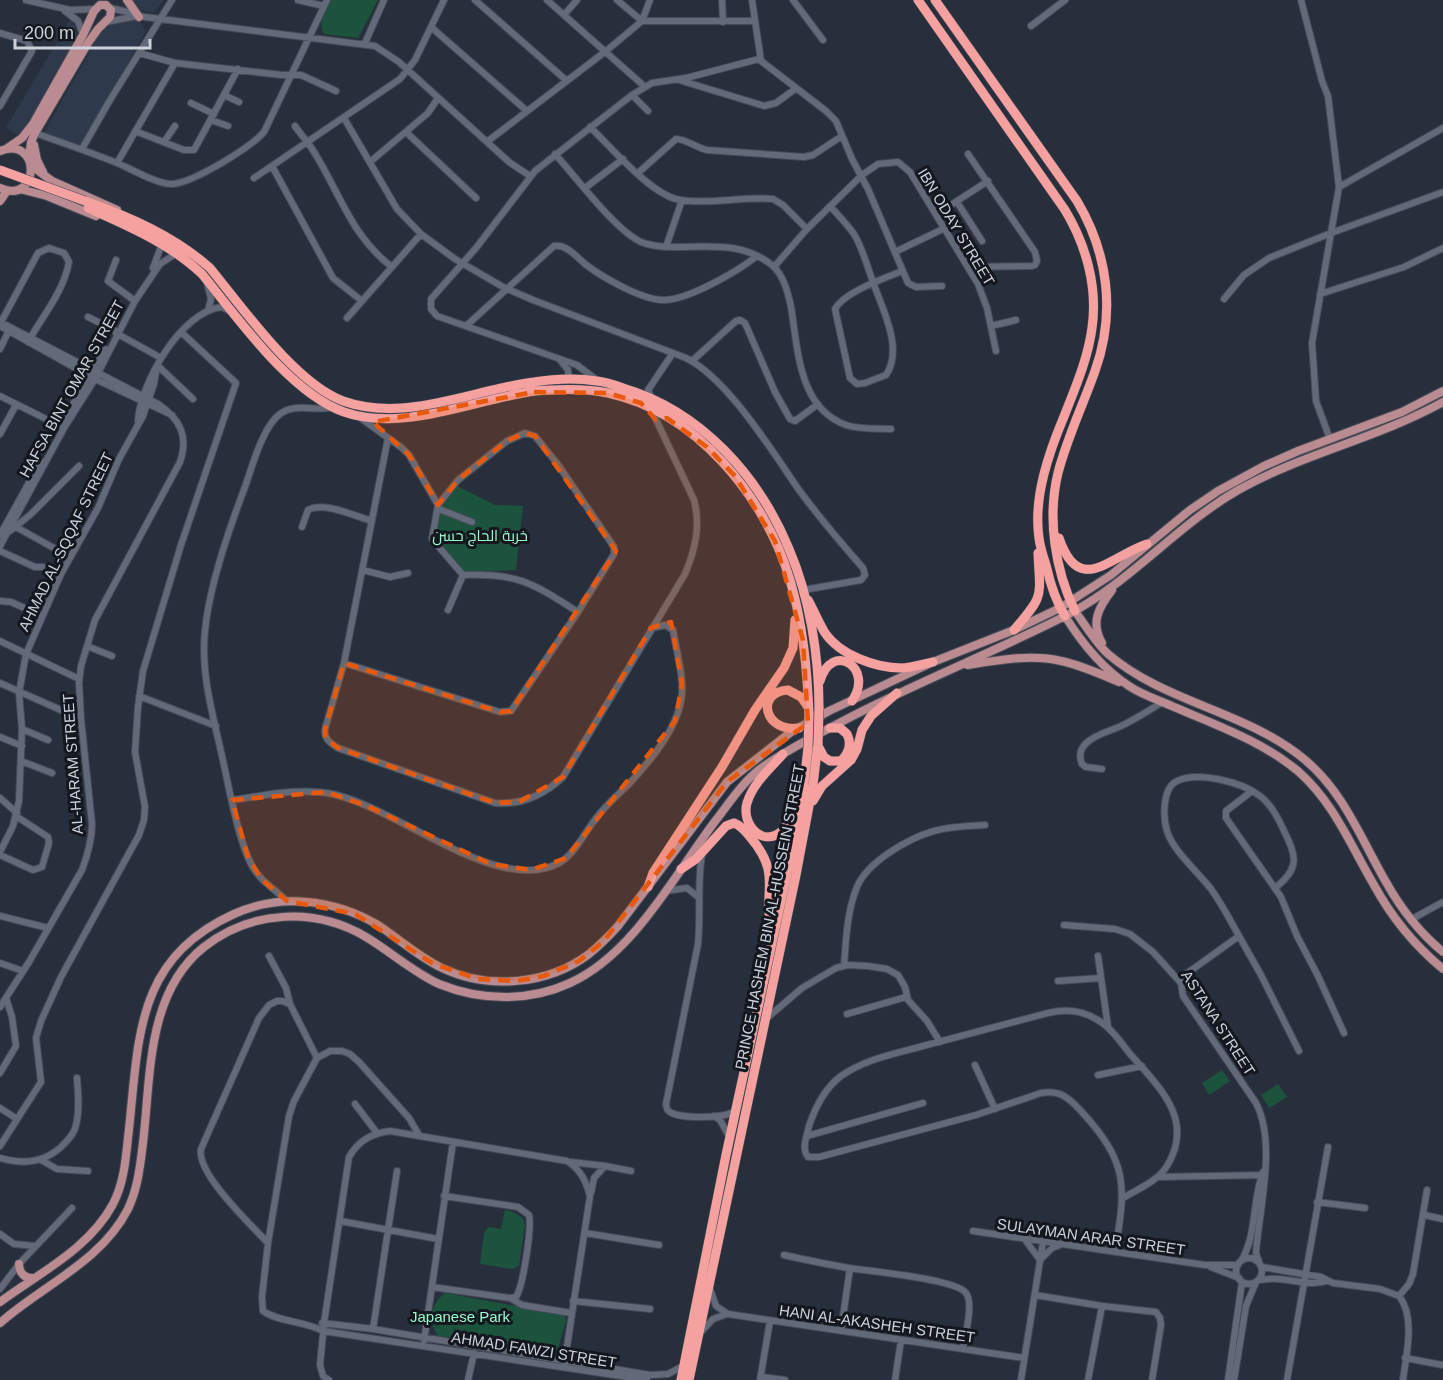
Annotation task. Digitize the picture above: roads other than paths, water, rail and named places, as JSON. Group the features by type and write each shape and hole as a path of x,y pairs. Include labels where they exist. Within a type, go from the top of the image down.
{"highway":[{"path":"918,0 1065,210 1078,236 1092,282 1094,310 1090,342 1045,470 1039,503 1041,586 1039,596 1032,609 1014,630"},
{"path":"936,0 1077,201 1092,230 1103,264 1107,301 1105,339 1058,472 1054,496 1054,525 1059,565 1072,607"},
{"name":"PRINCE HASHEM BIN AL-HUSSEIN STREET","path":"0,170 181,245 210,268 274,347 323,391 340,400 371,408 397,408 534,381 598,381 630,390 650,391 703,430 724,449 743,470 772,514 789,549 803,590 816,654 819,708 810,806 688,1380"},
{"name":"PRINCE HASHEM BIN AL-HUSSEIN STREET","path":"0,175 84,203"},
{"name":"PRINCE HASHEM BIN AL-HUSSEIN STREET","path":"125,220 177,253 206,279 294,380 333,407 358,416 413,417 534,392 582,390 608,393 651,409 682,427 707,447 735,476 752,500 775,541 795,600 805,652 808,711 815,745 773,934 681,1380"},
{"path":"1054,525 1067,558 1074,566 1082,569 1105,565 1147,544"},
{"path":"1039,538 1049,579 1062,612"},
{"path":"803,590 826,634 842,649 873,663 892,668 933,662"},
{"path":"648,887 653,873 788,661 794,641 795,600"},
{"path":"819,686 823,672 830,663 840,661 850,664 859,680 857,693 852,701"},
{"path":"799,728 782,728 773,723 769,716 768,702 774,693 788,690 798,694 808,711"},
{"path":"810,806 822,786 851,760 866,723 897,693"},
{"path":"815,745 830,761 837,762 847,754 850,744 848,734 840,728 830,728"},
{"path":"783,754 756,783 745,812 750,828 764,835 774,835 781,831 789,821 803,792"},
{"path":"681,869 702,853 730,824 737,824 743,828 762,851 768,864 769,915 773,934"}],"main road":[{"path":"127,0 138,17"},
{"path":"0,201 4,189 20,189 27,183 31,175 33,138 88,43 111,17 105,5 83,35 33,124 22,138 3,150"},
{"path":"22,138 26,142 33,138"},
{"path":"33,138 37,162 49,179 40,185 47,196"},
{"name":"PRINCE HASHEM BIN AL-HUSSEIN STREET","path":"3,150 15,149 23,152 30,162 49,179 107,204 125,220"},
{"name":"PRINCE HASHEM BIN AL-HUSSEIN STREET","path":"20,189 47,196 99,217 125,220"},
{"path":"1072,607 1147,544 1218,491 1264,466 1402,412 1443,391"},
{"path":"0,1323 94,1252 114,1232 128,1210 138,1177 158,1021 169,991 181,972 199,951 210,943 228,932 259,920 288,916 313,918 352,929 429,979 444,986 484,995 513,997 552,990 568,984 603,963 628,939 732,798 752,776 783,754 897,693 959,667 1117,583 1174,534 1239,489 1291,464 1412,418 1443,402"},
{"path":"1108,654 1098,634 1096,619 1104,601 1117,583"},
{"path":"1072,607 1108,654 1147,680 1259,731 1288,747 1305,760 1330,785 1347,808 1397,900 1443,952"},
{"path":"0,1302 90,1236 108,1212 118,1193 124,1168 141,1026 148,1001 161,973 182,949 208,928 235,914 268,904 302,901 346,910 377,925 443,968 470,977 504,982 544,976 579,961 603,942 618,926 727,782 762,753 829,711 933,662 1062,612"},
{"path":"1062,612 1083,644 1129,687"},
{"path":"959,667 1009,659 1053,659 1092,671 1163,702 1261,747 1284,761 1318,791 1334,813 1395,920 1443,969"},
{"path":"19,1264 19,1269 25,1277 34,1277"}],"street":[{"path":"26,0 62,9 79,10 105,5 138,17"},
{"path":"82,149 172,0"},
{"path":"33,138 82,149 166,183 172,184 189,179 233,155 259,137 268,126 326,3 298,0"},
{"path":"365,43 384,0"},
{"path":"254,178 388,88 408,70 444,0"},
{"path":"475,0 567,81"},
{"path":"547,0 644,86"},
{"path":"564,15 577,0"},
{"path":"617,0 642,21 755,21"},
{"path":"488,141 642,21 650,0"},
{"path":"722,0 723,22"},
{"path":"752,0 759,59 832,116 862,175 908,283 912,286 942,286"},
{"path":"793,0 823,40"},
{"path":"1031,26 1065,0"},
{"path":"1300,0 1328,96 1339,187 1312,343 1316,401 1330,439"},
{"path":"62,9 78,21 83,35"},
{"path":"105,22 138,17 375,46 389,54 509,162 530,176"},
{"path":"432,27 527,111"},
{"path":"0,33 27,41 32,51 0,106"},
{"path":"139,53 175,63 307,77 336,91"},
{"path":"598,381 577,365 437,316 432,312 430,305 438,291 483,239 530,176 632,94 644,86 659,81 676,80 759,59"},
{"path":"117,163 175,63"},
{"path":"135,131 184,150 194,150 238,69"},
{"path":"676,80 764,106 776,103 795,89"},
{"path":"632,94 648,111"},
{"path":"224,95 239,102"},
{"path":"428,113 438,98"},
{"path":"191,103 228,126"},
{"path":"370,162 428,113 445,104"},
{"path":"344,118 397,209 421,234 462,263 507,289 692,361 721,385 750,420 802,493 863,568 865,575 861,580 803,590"},
{"path":"164,142 175,126"},
{"path":"295,126 314,150 362,238 378,256 392,267"},
{"path":"591,127 652,187 665,194 682,200 773,199 783,205 807,229"},
{"path":"1339,187 1443,128"},
{"path":"406,132 476,198"},
{"path":"638,173 676,139 707,150 804,158 813,155 842,136"},
{"path":"555,154 629,234 645,243 666,247 737,248 757,256 774,267 789,297 798,361 806,383 818,404 836,420 848,426 891,429"},
{"path":"968,154 1035,252 1037,261 1035,266 970,267"},
{"path":"585,188 623,159"},
{"name":"IBN ODAY STREET","path":"862,175 878,164 898,162 910,172 970,267 981,290 996,351"},
{"path":"272,166 333,278 362,301"},
{"path":"774,267 807,229 862,175"},
{"path":"855,182 868,189"},
{"path":"937,214 988,182"},
{"path":"1224,299 1238,281 1263,261 1331,232 1443,192"},
{"path":"666,247 682,200"},
{"path":"957,202 982,240"},
{"path":"830,206 859,243 873,283 890,333 892,363 886,375 861,384 853,382 850,378 835,309 843,300 873,283 902,271"},
{"path":"895,252 945,228"},
{"path":"347,318 421,234"},
{"name":"HAFSA BINT OMAR STREET","path":"1,542 62,427 156,262 162,244"},
{"path":"466,326 549,249 558,246 566,248 609,279 640,294 665,300 690,293 734,272 757,256"},
{"path":"0,324 39,253 49,248 64,253 69,259 66,273 43,319 29,340"},
{"path":"1320,294 1404,267 1443,248"},
{"name":"HAFSA BINT OMAR STREET","path":"134,300 160,264 177,253"},
{"path":"116,260 108,281 134,300"},
{"path":"206,279 211,299 208,312"},
{"path":"208,312 222,307 235,314"},
{"name":"AHMAD AL-SQQAF STREET","path":"0,853 17,815 22,746 19,693 26,654 61,574 98,508 138,421 150,381 161,358 171,342 181,332 208,312"},
{"path":"88,317 161,358"},
{"path":"692,361 736,321 740,320 745,323 775,392 790,419 795,421 818,404"},
{"path":"991,326 1016,320"},
{"name":"AL-HARAM STREET","path":"0,324 146,400 172,416 181,429 184,440 180,462 95,620 79,679 92,837 82,870 0,1007"},
{"path":"0,349 9,329"},
{"path":"0,1146 41,1082 36,1038 41,1021 142,827 145,807 135,760 138,706 143,671 181,546 236,383 181,332"},
{"path":"650,391 673,353"},
{"path":"557,358 566,367 569,380"},
{"path":"157,369 193,399"},
{"path":"0,396 62,427"},
{"path":"0,434 16,405"},
{"path":"287,901 266,884 250,863 232,800 205,671 206,618 231,526 263,439 277,416 284,411 295,408 333,407"},
{"path":"388,438 344,663 325,729 325,738 338,748 495,803 508,804 533,797 563,777 688,567 696,541 698,521 694,500 651,409"},
{"path":"358,416 409,455 438,507 472,522"},
{"path":"373,427 373,422 384,418"},
{"path":"657,424 660,420 667,418"},
{"name":"HAFSA BINT OMAR STREET","path":"1,542 62,427"},
{"path":"344,663 500,712 507,712 515,708 578,612 615,549 559,466 535,436 525,433 507,441 458,480 438,507 432,539 463,575 502,575 528,582 578,612"},
{"path":"8,532 79,466"},
{"path":"302,527 308,510 317,507 325,507 372,521"},
{"path":"16,527 70,557"},
{"path":"1,542 35,567 48,568 61,574"},
{"path":"363,570 390,577 408,573"},
{"path":"448,610 463,575"},
{"path":"0,601 11,602 42,616"},
{"path":"232,800 270,794 326,792 365,805 477,860 521,870 550,867 566,858 576,847 594,820 635,777 675,721 682,696 682,684 673,630 665,625 651,628"},
{"path":"0,641 79,679"},
{"path":"87,646 112,656"},
{"path":"0,683 81,719"},
{"path":"140,696 216,726"},
{"path":"1102,769 1086,767 1082,764 1080,754 1086,743 1096,736 1122,726 1163,702"},
{"path":"22,729 48,740"},
{"path":"0,737 22,746"},
{"path":"21,761 52,773"},
{"path":"1275,888 1292,870 1293,850 1273,811 1260,796 1242,785 1206,778 1180,780 1172,784 1168,791 1164,815 1170,840 1211,889 1262,975 1299,1051"},
{"path":"1252,791 1228,809 1225,815 1275,888 1344,1033"},
{"path":"0,798 17,815 48,837 49,843 42,867 33,870 0,853"},
{"path":"843,966 847,931 857,888 876,863 903,845 933,831 985,825"},
{"path":"702,853 700,926 696,956 666,1104 667,1109 673,1114 713,1116 732,1114 737,1108"},
{"path":"665,891 687,888 699,898"},
{"path":"1412,919 1443,903"},
{"path":"0,916 48,928"},
{"name":"ASTANA STREET","path":"1064,925 1115,929 1130,934 1153,952 1181,983 1183,996 1259,1109 1264,1131 1256,1253 1261,1265"},
{"path":"1181,983 1186,974 1239,936"},
{"path":"269,956 317,1058"},
{"path":"1098,956 1108,1028"},
{"path":"0,963 23,972"},
{"path":"765,1020 802,987 843,966 858,964 890,970 903,982 906,997 927,1021 940,1042"},
{"path":"1058,981 1101,978"},
{"path":"847,1014 906,997"},
{"path":"0,1073 14,1051 16,1042 6,998"},
{"path":"769,999 773,1007 780,1006"},
{"path":"268,1243 230,1204 199,1155 259,1018 269,1005 277,1001 290,1004"},
{"path":"1115,1252 1123,1198 1116,1160 1100,1131 1068,1097 1061,1093 1049,1092 882,1142 814,1158 808,1157 805,1152 807,1136 827,1090 839,1077 864,1063 1056,1011 1076,1011 1097,1019 1108,1028 1142,1066 1173,1110 1177,1139 1166,1167 1158,1177 1123,1198"},
{"path":"268,1243 291,1108 317,1058 333,1050 350,1054 409,1118 419,1135"},
{"path":"975,1065 995,1109"},
{"path":"1098,1075 1142,1066"},
{"path":"0,1158 17,1163 41,1160 60,1149 74,1131 78,1112 77,1078"},
{"path":"807,1136 923,1103"},
{"path":"355,1104 377,1133"},
{"path":"0,1108 17,1119"},
{"path":"713,1116 720,1120 730,1139"},
{"path":"329,1380 323,1376 320,1365 323,1330 349,1157 361,1143 377,1133 397,1131 631,1171"},
{"path":"424,1341 453,1142"},
{"path":"1287,1380 1328,1148"},
{"path":"41,1160 57,1169 88,1171"},
{"path":"567,1161 584,1177 590,1196"},
{"path":"564,1363 590,1196 594,1178 605,1166"},
{"path":"373,1329 398,1171"},
{"path":"1158,1177 1263,1173"},
{"name":"ASTANA STREET","path":"1239,1263 1249,1244 1258,1184 1263,1173"},
{"path":"1399,1296 1409,1284 1413,1274 1427,1190"},
{"path":"432,1287 516,1297 520,1288 530,1230 529,1215 518,1207 444,1196"},
{"path":"1317,1202 1365,1208"},
{"path":"0,1289 35,1246 72,1208"},
{"path":"1424,1215 1443,1219"},
{"path":"340,1221 438,1239"},
{"name":"SULAYMAN ARAR STREET","path":"973,1231 1205,1265 1239,1263"},
{"path":"585,1233 659,1245"},
{"path":"0,1234 14,1244 19,1254 19,1264"},
{"path":"1024,1239 1040,1260"},
{"path":"1021,1380 1043,1242"},
{"name":"AHMAD FAWZI STREET","path":"268,1243 262,1297 263,1311 272,1315 313,1325 323,1330 424,1341 649,1378"},
{"path":"14,1244 35,1246"},
{"path":"1040,1260 1052,1248 1060,1245"},
{"path":"784,1255 944,1283 964,1291 969,1306 963,1348"},
{"path":"1228,1380 1240,1280 1237,1274 1239,1263 1250,1258 1261,1265 1321,1277 1327,1281 1380,1289 1399,1296 1407,1316 1402,1380"},
{"name":"SULAYMAN ARAR STREET","path":"1205,1265 1240,1280"},
{"path":"1234,1380 1246,1306 1263,1271 1261,1265"},
{"path":"841,1330 850,1268"},
{"path":"1240,1280 1251,1284 1276,1278 1304,1283 1327,1281"},
{"path":"710,1282 713,1303 728,1314"},
{"path":"1035,1295 1159,1314 1161,1325 1152,1380"},
{"path":"510,1298 522,1305 571,1313"},
{"path":"573,1301 650,1310"},
{"path":"1088,1380 1102,1306"},
{"path":"698,1336 709,1322 728,1314"},
{"name":"HANI AL-AKASHEH STREET","path":"728,1314 1024,1358"},
{"path":"770,1321 761,1378 785,1380"},
{"name":"AHMAD FAWZI STREET","path":"313,1325 324,1323 373,1329 474,1353 564,1363 618,1378 649,1378 668,1374 684,1366"},
{"path":"895,1380 901,1340"},
{"path":"468,1380 474,1353"},
{"path":"1405,1358 1443,1365"}],"park label":[{"name":"خربة الحاج حسن","path":"480,536"},
{"name":"Japanese Park","path":"460,1317"}]}
